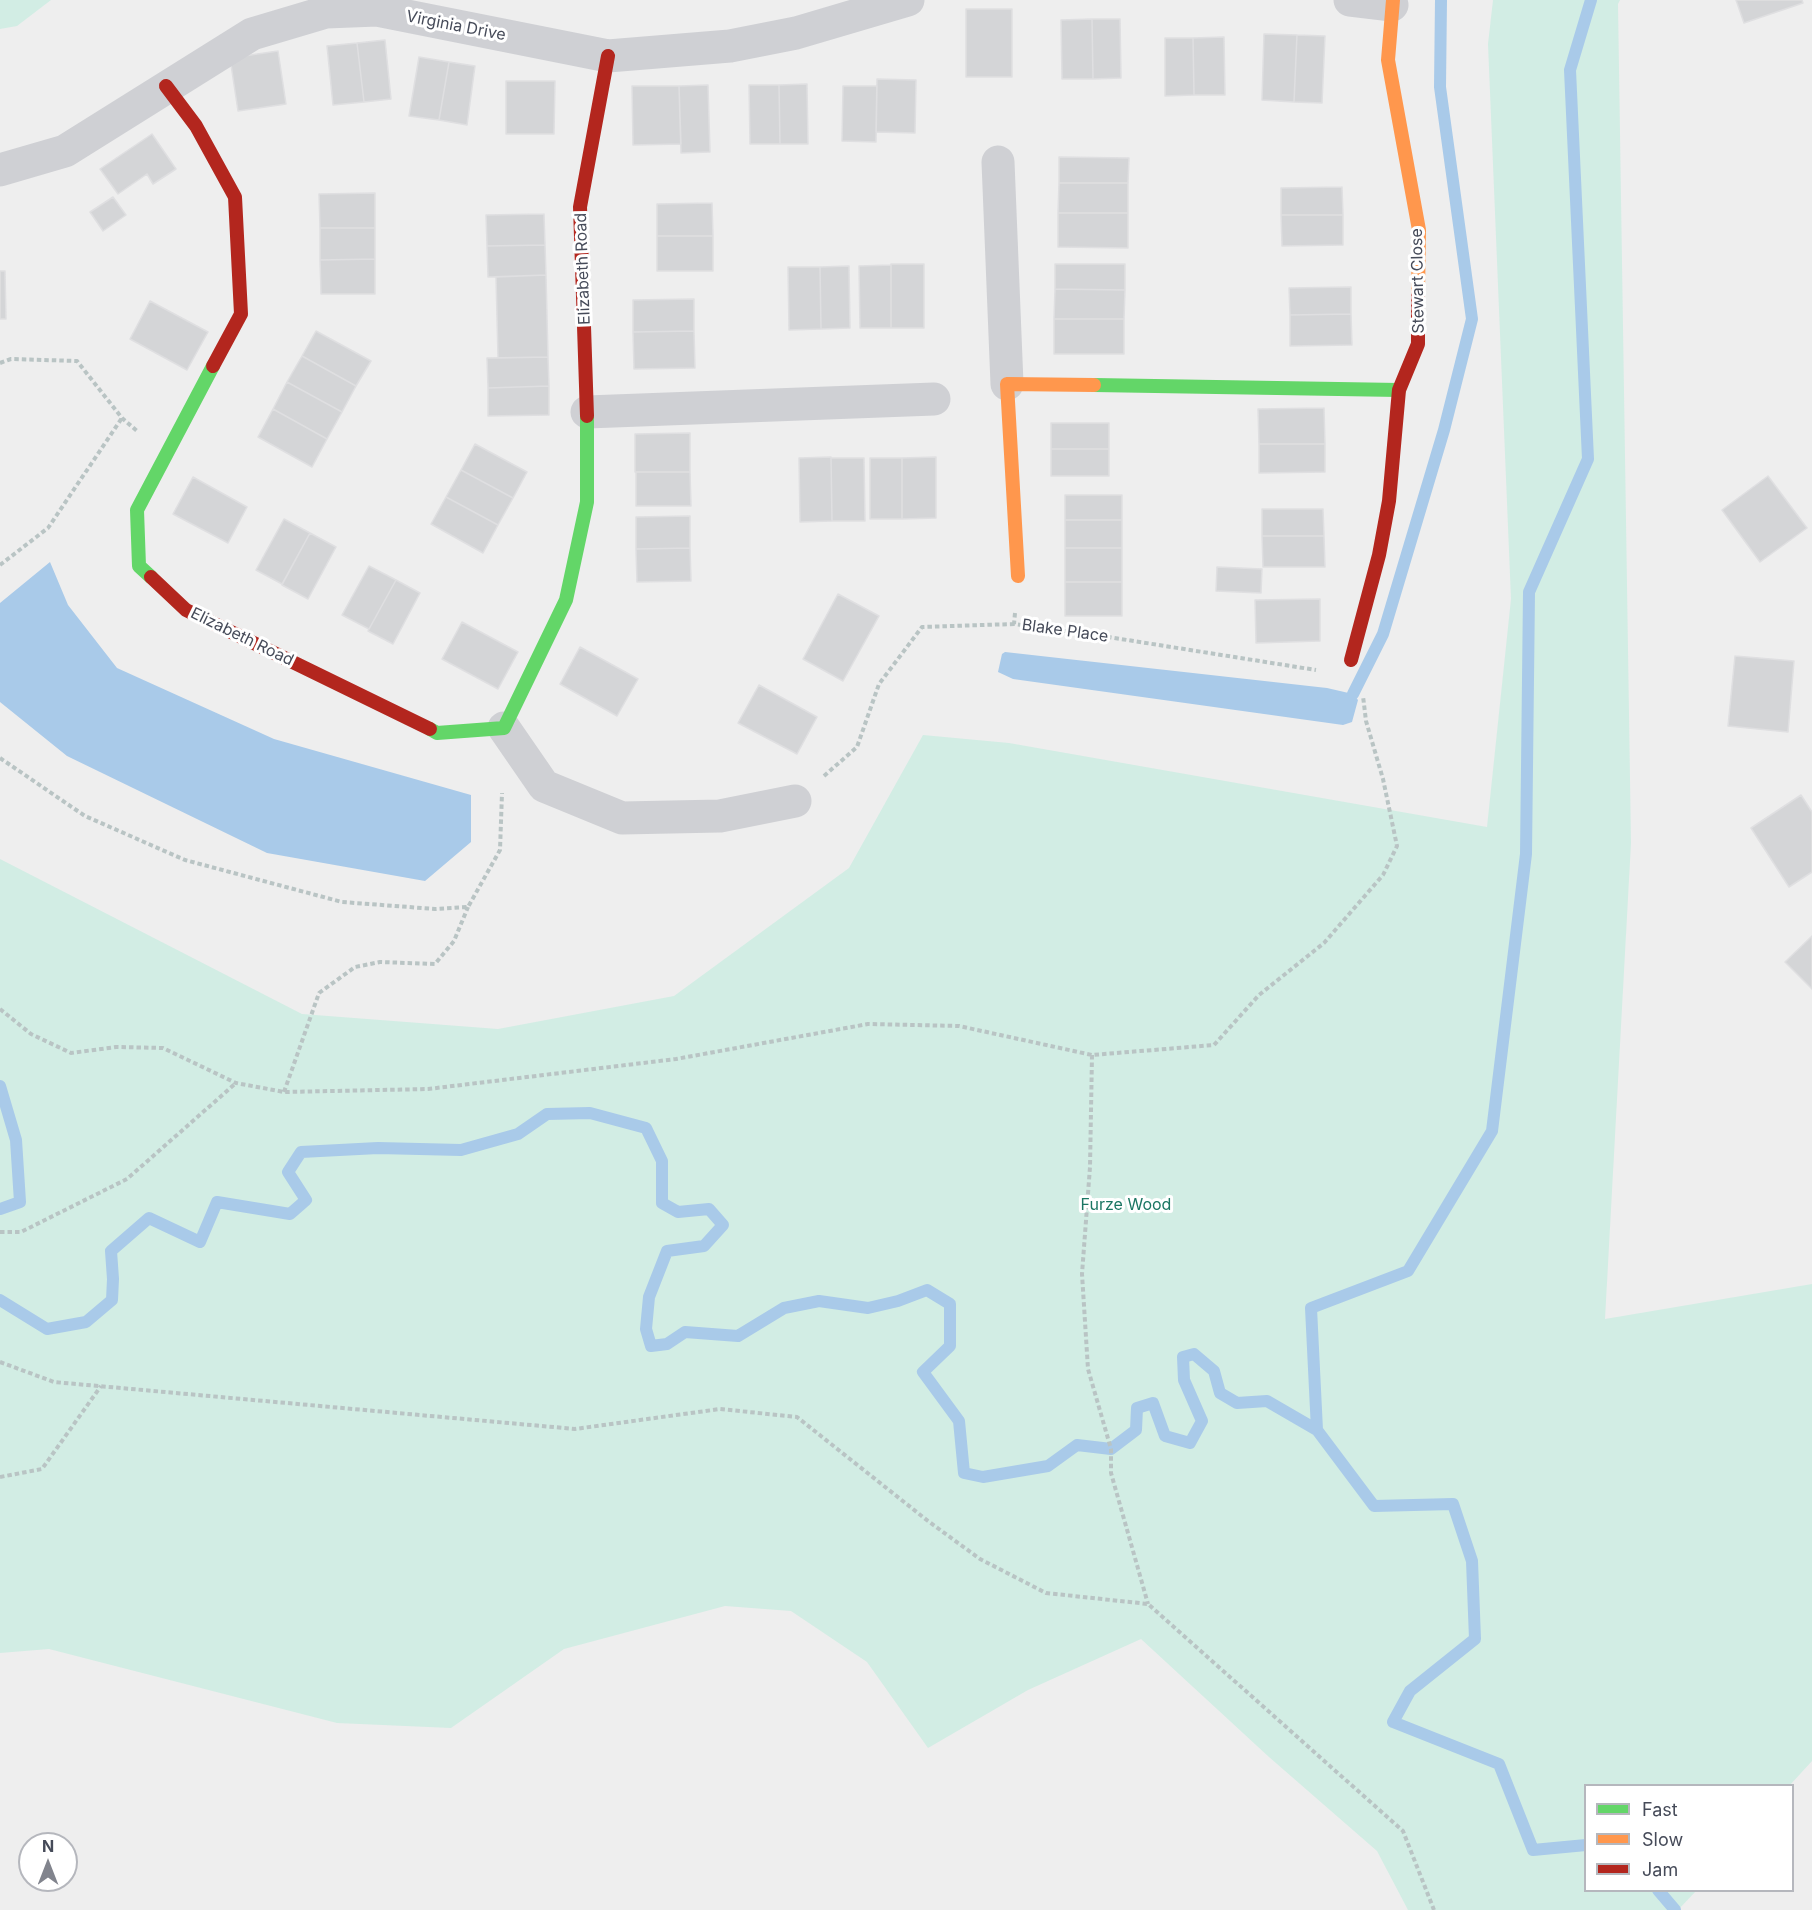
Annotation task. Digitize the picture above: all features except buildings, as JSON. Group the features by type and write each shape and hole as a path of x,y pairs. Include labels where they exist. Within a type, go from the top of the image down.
{"street":[{"name":"Virginia Drive","path":"0,170 65,151 252,34 326,12 379,5 608,56 730,46 796,33 908,0"},
{"name":"Stewart Close","path":"1350,0 1392,2 1388,60 1419,230 1418,344 1399,390 1389,501 1379,555 1351,660"},
{"name":"Elizabeth Road","path":"166,86 196,126 235,197 241,314 137,510 139,566 186,610 437,733 504,728 566,600 587,502 587,412 580,207 608,56"},
{"path":"998,162 1018,576"},
{"path":"1007,384 1399,390"},
{"path":"587,412 934,399"},
{"path":"504,728 544,786 622,818 720,816 795,801"}],"path":[{"path":"0,363 11,359 77,361 122,418 165,456"},
{"path":"0,565 48,528 122,418"},
{"name":"Blake Place","path":"1018,576 1014,624 1326,671 1351,660"},
{"path":"795,801 857,747 879,684 922,627 1014,624"},
{"path":"0,1009 31,1034 71,1053 116,1047 164,1048 236,1083 284,1092 428,1089 676,1059 868,1024 959,1026 1092,1055 1214,1045 1259,995 1324,944 1383,875 1397,846 1383,779 1366,721 1361,678 1351,660"},
{"path":"284,1092 320,993 355,967 380,962 435,964 454,941 468,907 500,850 504,728"},
{"path":"0,758 85,816 185,860 342,902 435,909 468,907"},
{"path":"1092,1055 1090,1167 1082,1274 1088,1369 1111,1449 1111,1473 1148,1604 1402,1831 1434,1910"},
{"path":"0,1232 21,1232 127,1179 236,1083"},
{"path":"0,1362 54,1382 575,1429 720,1409 797,1417 928,1521 980,1559 1047,1593 1148,1604"},
{"path":"0,1477 42,1469 101,1386"}],"green space":[{"path":"0,0 51,0 17,26 0,29"},
{"name":"Furze Wood","path":"1493,0 1620,0 1618,4 1631,843 1605,1319 1812,1284 1812,1761 1791,1784 1584,1784 1584,1892 1695,1892 1678,1910 1408,1910 1377,1851 1269,1757 1141,1639 1028,1690 928,1748 867,1662 791,1611 725,1606 564,1649 451,1728 337,1723 49,1649 0,1653 0,859 302,1014 498,1029 674,996 849,868 923,735 1009,743 1487,827 1511,599 1488,44"}],"water":[{"path":"50,562 68,605 117,668 274,739 471,795 471,842 425,881 267,853 67,756 0,702 0,603"},
{"path":"1005,652 1327,688 1353,694 1358,700 1352,722 1343,725 1013,679 998,672 1002,654"}],"waterway":[{"path":"1353,694 1383,634 1444,430 1472,319 1440,87 1441,0"},
{"path":"1317,1430 1311,1308 1408,1271 1492,1131 1526,854 1529,592 1588,459 1570,70 1591,0"},
{"path":"0,1086 16,1140 20,1202 0,1209"},
{"path":"0,1300 47,1329 86,1322 112,1300 111,1251 149,1218 200,1242 217,1202 290,1214 306,1200 288,1172 301,1152 378,1148 461,1150 518,1134 547,1114 590,1113 646,1128 662,1161 662,1203 678,1212 709,1209 723,1225 704,1246 667,1251 649,1297 646,1329 651,1346 667,1344 685,1332 738,1336 784,1308 819,1301 868,1308 898,1301 927,1290 950,1304 950,1346 923,1372 959,1421 964,1473 983,1477 1048,1466 1077,1445 1111,1449 1136,1430 1137,1408 1153,1403 1165,1436 1190,1443 1202,1421 1184,1380 1183,1357 1194,1354 1214,1371 1220,1393 1237,1403 1267,1401 1317,1430 1374,1506 1453,1504 1472,1561 1475,1639 1410,1691 1393,1722 1499,1764 1533,1850 1584,1845"},
{"path":"1660,1892 1675,1910"}],"traffic: fast":[{"path":"151,577 139,566 137,510 213,366"},
{"path":"1094,385 1399,390"},
{"path":"430,729 437,733 504,728 566,600 587,502 587,416"}],"traffic: slow":[{"path":"1393,0 1388,60 1419,230 1418,295"},
{"path":"1018,576 1007,384 1094,385"}],"traffic: jam":[{"path":"587,416 580,207 608,56"},
{"path":"166,86 196,126 235,197 241,314 213,366"},
{"path":"1351,660 1379,555 1389,501 1399,390 1418,344 1418,295"},
{"path":"151,577 186,610 430,729"}]}
